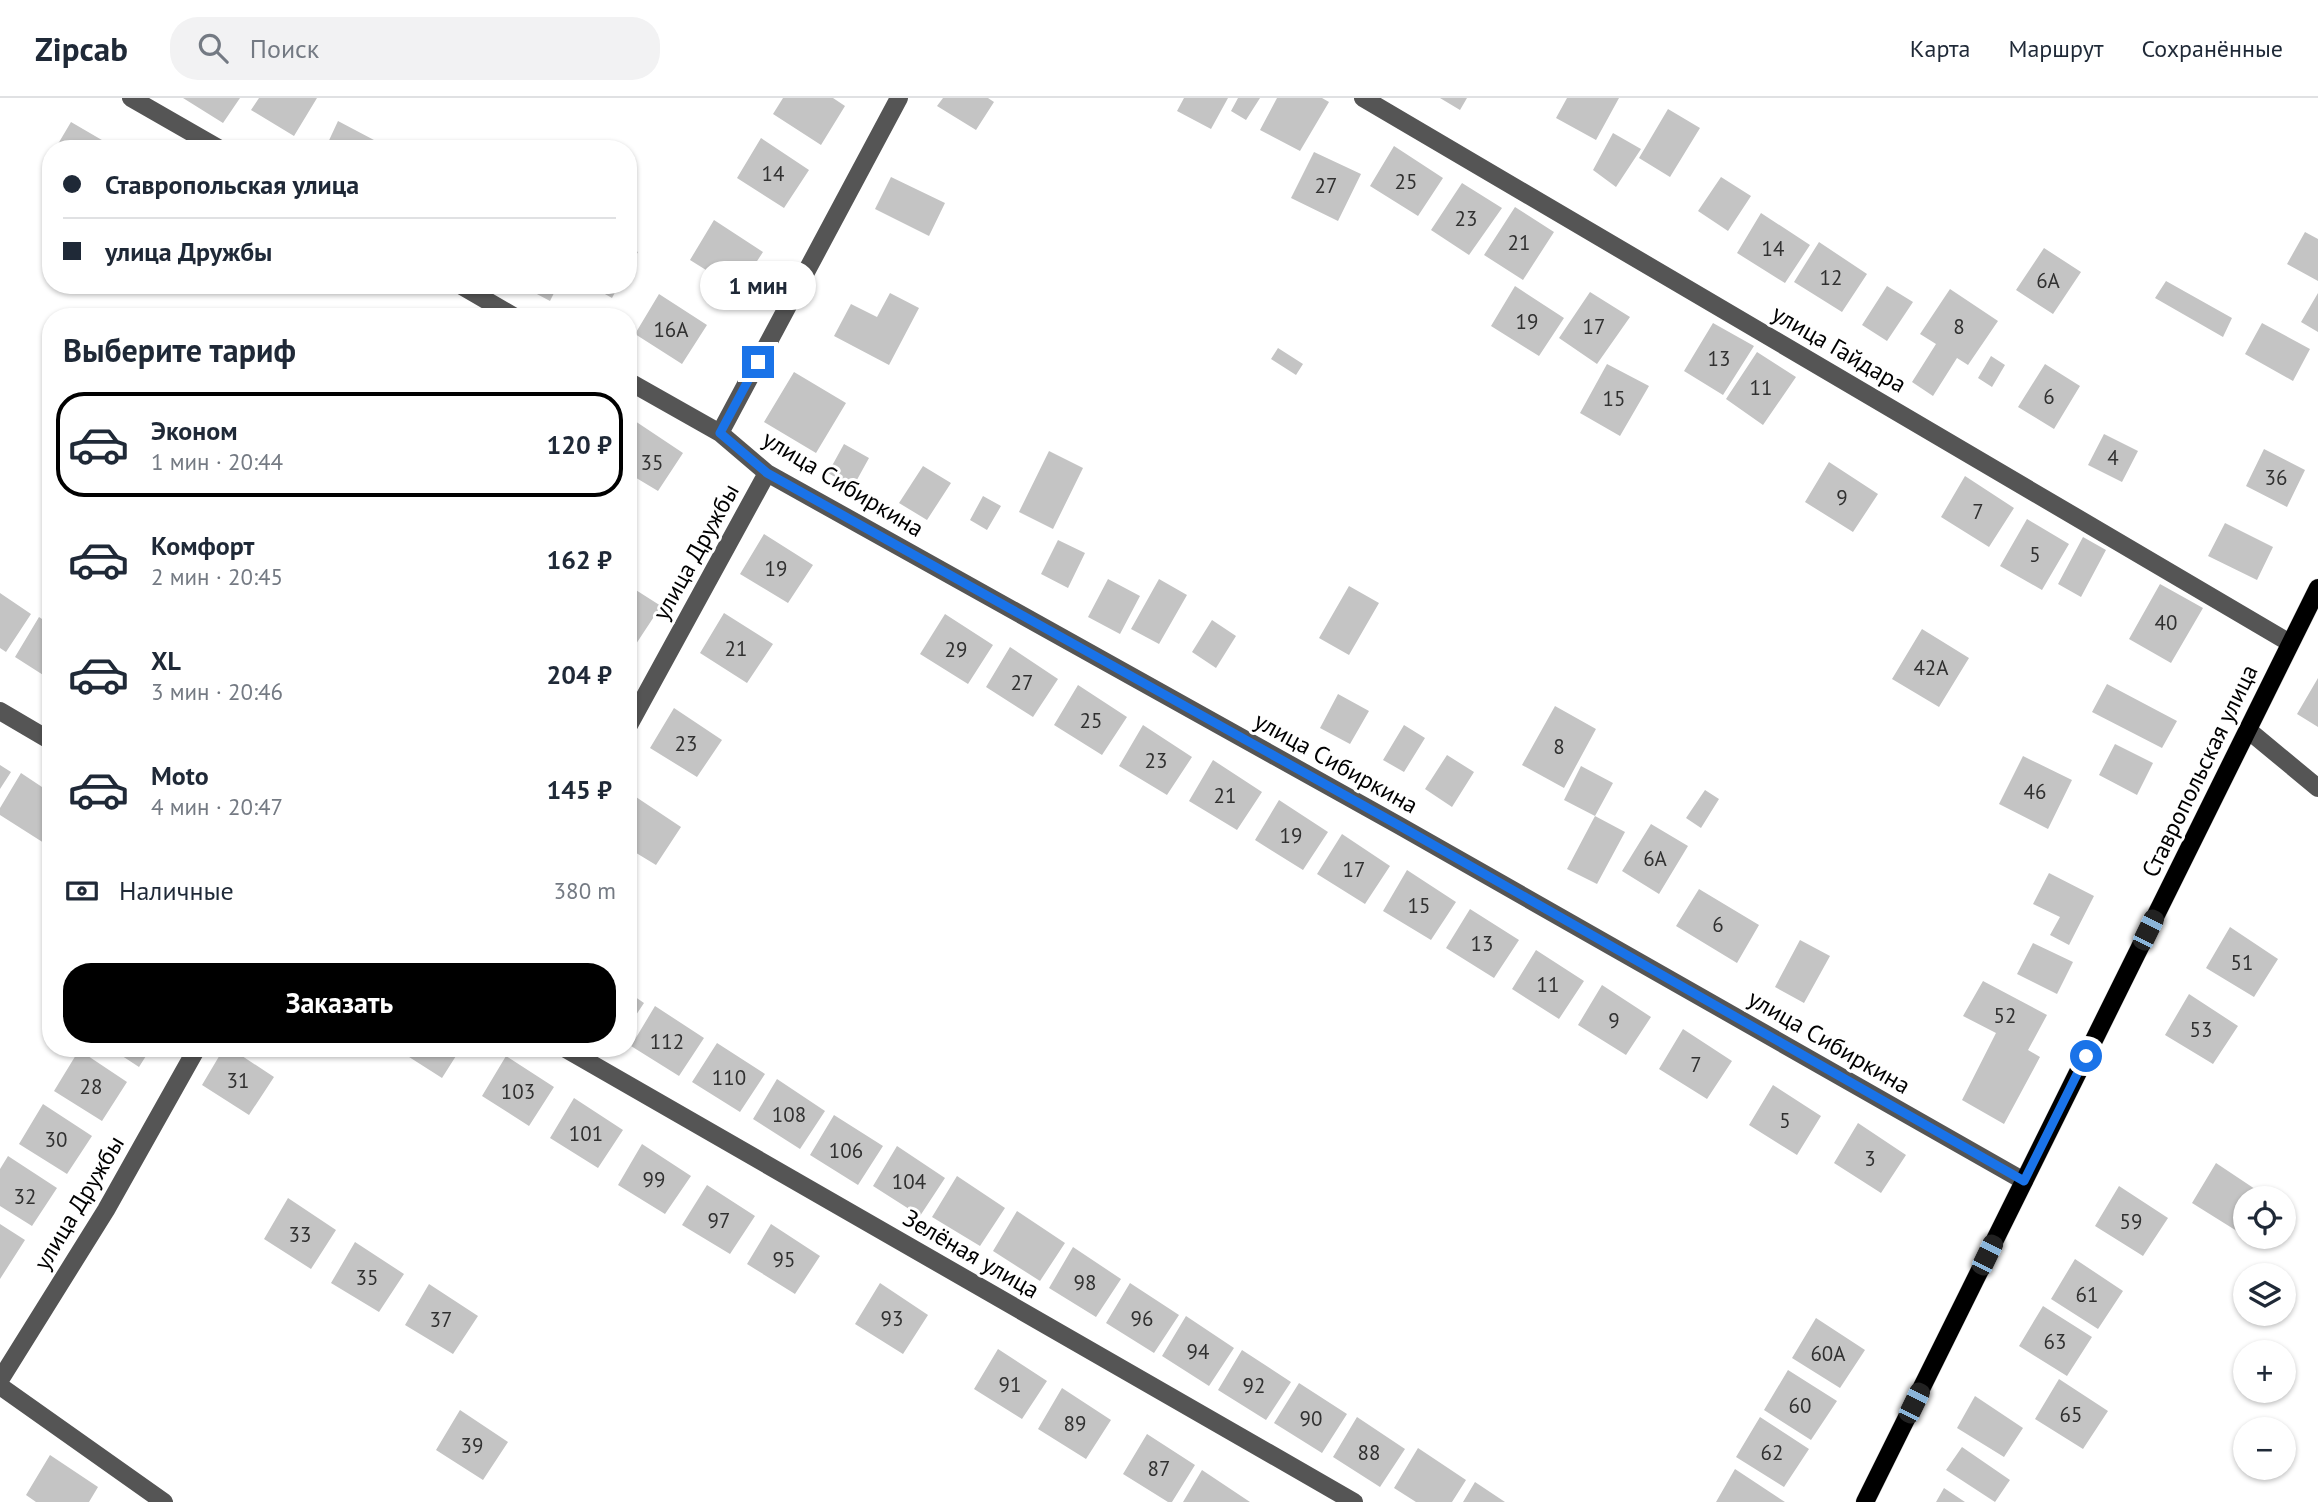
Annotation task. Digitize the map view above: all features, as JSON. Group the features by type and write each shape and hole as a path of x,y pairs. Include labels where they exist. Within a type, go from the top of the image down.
{"main road":[{"name":"Ставропольская улица","path":"1865,1502 2318,587"}],"street":[{"path":"131,98 204,140"},
{"path":"720,433 899,98"},
{"name":"улица Гайдара","path":"1363,98 2290,643"},
{"path":"475,294 500,308"},
{"name":"улица Сибиркина","path":"637,386 720,433 767,473 1388,820 2024,1181"},
{"name":"улица Дружбы","path":"637,711 767,473"},
{"path":"0,710 42,736"},
{"path":"2248,730 2318,788"},
{"name":"улица Дружбы","path":"0,1380 106,1210 192,1057"},
{"name":"Зелёная улица","path":"580,1057 1354,1502"},
{"path":"0,1386 164,1502"}],"building":[{"path":"183,98 240,98 223,123"},
{"path":"259,98 317,98 294,136 251,110"},
{"path":"783,98 833,98 845,106 821,145 773,114"},
{"path":"943,98 988,98 994,102 976,130 937,106"},
{"path":"1184,98 1228,98 1211,129 1177,111"},
{"path":"1238,98 1260,98 1246,120 1231,111"},
{"path":"1277,98 1322,98 1329,102 1300,151 1260,130"},
{"path":"1440,98 1467,98 1460,110"},
{"path":"1567,98 1619,98 1596,140 1556,118"},
{"path":"1668,109 1700,128 1670,177 1639,158"},
{"path":"338,121 374,140 329,140"},
{"path":"71,122 102,140 60,140"},
{"path":"1613,133 1641,149 1616,187 1593,170"},
{"path":"761,138 809,170 784,208 737,178"},
{"path":"1394,146 1443,178 1418,216 1370,186"},
{"path":"1314,152 1361,174 1338,221 1291,198"},
{"path":"891,177 945,203 929,236 875,209"},
{"path":"1721,177 1751,196 1728,231 1698,211"},
{"path":"1462,183 1502,208 1469,255 1431,230"},
{"path":"1515,207 1554,232 1523,280 1484,255"},
{"path":"1761,213 1810,245 1785,283 1737,253"},
{"path":"714,220 763,252 738,290 690,260"},
{"path":"2305,232 2318,239 2318,281 2287,264"},
{"path":"1819,242 1867,274 1842,312 1794,282"},
{"path":"2044,248 2081,272 2053,314 2016,290"},
{"path":"2166,281 2232,318 2223,337 2155,298"},
{"path":"1515,286 1564,318 1539,356 1491,326"},
{"path":"1887,286 1913,302 1887,341 1862,325"},
{"path":"1950,289 1998,321 1968,365 1957,358 1933,396 1912,382 1936,344 1920,334"},
{"path":"1590,292 1630,317 1597,364 1559,338"},
{"path":"890,293 919,308 889,365 834,336 851,304 877,317"},
{"path":"2318,293 2318,332 2301,322"},
{"path":"537,294 554,294 550,301"},
{"path":"659,294 707,325 682,364 637,335 637,331"},
{"path":"1713,323 1754,346 1723,395 1684,371"},
{"path":"2262,323 2310,349 2293,381 2245,354"},
{"path":"1278,348 1303,364 1296,375 1271,359"},
{"path":"1757,352 1796,377 1763,425 1726,399"},
{"path":"1991,356 2005,365 1992,387 1978,378"},
{"path":"1607,364 1649,386 1620,436 1580,413"},
{"path":"2045,364 2080,386 2054,429 2018,407"},
{"path":"794,372 846,403 816,453 764,422"},
{"path":"637,422 683,453 658,491 637,478"},
{"path":"2104,434 2138,451 2122,482 2088,465"},
{"path":"844,444 869,458 853,487 828,473"},
{"path":"2264,449 2305,470 2287,507 2246,486"},
{"path":"1049,451 1083,468 1053,529 1019,512"},
{"path":"1829,462 1878,494 1853,532 1805,502"},
{"path":"923,466 951,483 927,520 899,503"},
{"path":"1965,476 2014,508 1989,547 1941,517"},
{"path":"983,496 1001,506 987,530 970,520"},
{"path":"2027,519 2069,544 2042,590 2000,566"},
{"path":"2225,523 2273,547 2257,580 2208,556"},
{"path":"764,534 813,565 788,603 740,574"},
{"path":"2083,537 2106,550 2081,597 2058,584"},
{"path":"1058,540 1085,553 1068,588 1041,574"},
{"path":"1108,579 1140,596 1120,634 1088,617"},
{"path":"1159,579 1187,595 1159,644 1131,629"},
{"path":"2160,584 2203,608 2171,663 2129,639"},
{"path":"1349,586 1379,603 1349,655 1319,638"},
{"path":"637,591 661,606 637,642"},
{"path":"0,593 31,614 6,652 0,648"},
{"path":"724,613 773,644 747,683 700,653"},
{"path":"945,614 993,645 968,684 920,654"},
{"path":"39,617 42,619 42,674 15,657"},
{"path":"1212,620 1236,636 1216,668 1192,652"},
{"path":"1922,629 1969,658 1939,707 1892,679"},
{"path":"1010,647 1058,679 1033,717 986,687"},
{"path":"2318,678 2318,727 2297,714"},
{"path":"2107,684 2177,721 2162,748 2092,712"},
{"path":"1078,685 1127,717 1102,755 1054,725"},
{"path":"1338,694 1369,711 1350,744 1320,728"},
{"path":"1555,706 1596,729 1564,788 1522,765"},
{"path":"674,708 722,740 697,777 650,748"},
{"path":"1143,725 1192,757 1167,795 1119,766"},
{"path":"1404,725 1425,738 1404,772 1383,760"},
{"path":"2115,744 2153,763 2137,795 2099,775"},
{"path":"1447,755 1474,772 1452,807 1425,789"},
{"path":"2023,756 2072,780 2048,829 1999,804"},
{"path":"1213,760 1262,792 1237,830 1189,801"},
{"path":"0,765 11,772 0,789"},
{"path":"1581,766 1613,783 1595,816 1564,800"},
{"path":"21,773 42,787 42,842 0,815 0,808"},
{"path":"1705,790 1719,799 1701,828 1686,818"},
{"path":"637,798 681,827 656,865 637,853"},
{"path":"1279,800 1328,832 1303,870 1255,840"},
{"path":"1595,816 1625,832 1597,884 1567,869"},
{"path":"1651,824 1688,846 1659,894 1622,871"},
{"path":"1342,834 1390,866 1365,904 1317,874"},
{"path":"1407,870 1456,902 1431,940 1383,911"},
{"path":"2049,873 2094,896 2069,945 2050,935 2060,917 2033,904"},
{"path":"1699,889 1759,925 1737,963 1676,926"},
{"path":"1470,909 1519,940 1494,978 1446,948"},
{"path":"2230,927 2278,959 2254,997 2206,968"},
{"path":"1800,940 1830,956 1804,1003 1775,987"},
{"path":"2033,943 2073,962 2057,994 2017,974"},
{"path":"1536,950 1584,981 1559,1019 1512,989"},
{"path":"1983,981 2047,1015 2028,1050 2040,1057 2004,1124 1962,1100 1996,1033 1963,1016"},
{"path":"1602,985 1651,1017 1626,1055 1578,1025"},
{"path":"2189,994 2238,1026 2213,1064 2165,1035"},
{"path":"637,998 644,1003 637,1014"},
{"path":"655,1006 704,1038 679,1076 637,1050 637,1036"},
{"path":"1683,1029 1732,1061 1707,1099 1659,1069"},
{"path":"717,1043 765,1074 740,1112 692,1082"},
{"path":"75,1057 90,1057 127,1082 102,1121 54,1091"},
{"path":"124,1057 145,1057 139,1067"},
{"path":"219,1057 244,1057 274,1077 249,1115 202,1085"},
{"path":"409,1057 455,1057 442,1078"},
{"path":"505,1057 554,1087 529,1126 482,1096"},
{"path":"777,1079 825,1111 800,1149 753,1119"},
{"path":"1773,1085 1821,1116 1797,1155 1749,1125"},
{"path":"574,1098 623,1130 598,1168 550,1138"},
{"path":"43,1104 92,1136 67,1174 19,1144"},
{"path":"834,1115 883,1146 858,1185 810,1155"},
{"path":"1858,1123 1906,1155 1881,1193 1834,1163"},
{"path":"642,1144 691,1176 665,1214 618,1185"},
{"path":"897,1146 945,1178 920,1216 873,1186"},
{"path":"8,1156 57,1188 32,1226 0,1206 0,1169"},
{"path":"2216,1163 2250,1186 2233,1186 2233,1229 2192,1203"},
{"path":"957,1176 1005,1208 980,1246 932,1217"},
{"path":"707,1185 755,1216 730,1254 682,1225"},
{"path":"2119,1186 2168,1218 2143,1256 2095,1226"},
{"path":"288,1198 336,1230 311,1269 264,1239"},
{"path":"1017,1211 1065,1243 1040,1281 993,1251"},
{"path":"0,1224 25,1240 0,1279"},
{"path":"771,1224 820,1256 795,1294 747,1264"},
{"path":"355,1242 404,1274 379,1312 331,1283"},
{"path":"1073,1247 1121,1279 1096,1317 1049,1288"},
{"path":"2075,1259 2123,1291 2098,1329 2051,1299"},
{"path":"880,1283 928,1315 903,1354 855,1324"},
{"path":"1130,1283 1179,1315 1154,1353 1106,1323"},
{"path":"429,1284 478,1316 453,1354 405,1325"},
{"path":"2043,1306 2092,1337 2067,1376 2019,1346"},
{"path":"1186,1316 1234,1348 1209,1386 1162,1356"},
{"path":"1816,1318 1865,1350 1840,1388 1792,1358"},
{"path":"998,1349 1047,1381 1022,1419 974,1389"},
{"path":"1242,1350 1291,1382 1266,1420 1218,1390"},
{"path":"1788,1370 1837,1401 1811,1440 1764,1410"},
{"path":"2059,1379 2108,1411 2083,1449 2035,1419"},
{"path":"1299,1383 1347,1414 1322,1453 1274,1423"},
{"path":"1062,1388 1111,1420 1086,1459 1038,1429"},
{"path":"1975,1396 2023,1428 2004,1457 1957,1428"},
{"path":"460,1410 508,1442 483,1480 436,1450"},
{"path":"1357,1417 1405,1449 1380,1487 1333,1457"},
{"path":"1760,1417 1809,1449 1784,1487 1736,1457"},
{"path":"1147,1434 1195,1465 1172,1502 1123,1474"},
{"path":"1962,1447 2010,1480 1995,1502 1946,1470"},
{"path":"1418,1448 1466,1480 1452,1502 1416,1502 1394,1488"},
{"path":"50,1455 98,1487 89,1502 36,1502 26,1495"},
{"path":"1735,1469 1785,1502 1716,1502"},
{"path":"1202,1470 1250,1502 1183,1502"},
{"path":"1475,1482 1505,1502 1463,1502"},
{"path":"1944,1488 1965,1502 1936,1502"}],"route":[{"path":"758,362 720,433 767,473 1400,826 2024,1181 2086,1056"}]}
